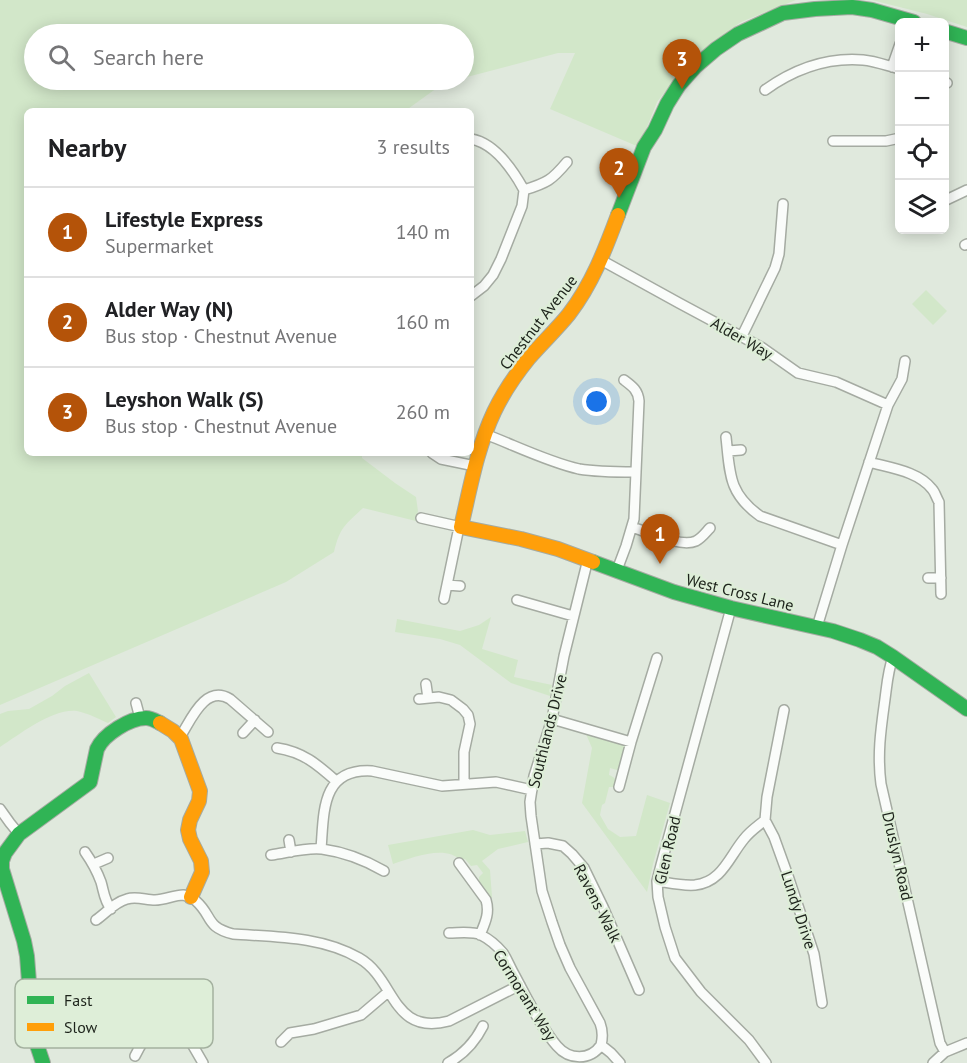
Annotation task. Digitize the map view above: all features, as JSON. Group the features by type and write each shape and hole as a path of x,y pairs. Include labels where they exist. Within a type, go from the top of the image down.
{"street":[{"name":"Chestnut Avenue","path":"461,527 475,466 494,412 529,358 569,314 588,285 601,260 644,147 679,85 716,49 738,34 783,13 852,8 872,10 897,18"},
{"path":"949,32 967,38"},
{"path":"765,90 776,82 809,67 832,61 863,60 895,68"},
{"path":"833,141 895,139"},
{"path":"474,140 489,147 500,157 515,174 524,190 522,206 501,259 493,275 474,294"},
{"path":"848,141 848,153"},
{"path":"524,190 547,182 567,162"},
{"path":"949,199 967,190"},
{"path":"742,336 775,268 779,254 783,204"},
{"name":"Alder Way","path":"601,260 742,336 798,373 837,382 888,405"},
{"path":"817,627 888,405 902,379 905,361"},
{"path":"617,570 634,519 639,401 639,394 624,380"},
{"path":"485,434 578,469 635,472"},
{"path":"726,437 728,463 735,490 749,508 760,516 842,545"},
{"path":"728,451 741,450"},
{"path":"436,456 475,466"},
{"path":"869,462 907,473 923,480 932,489 939,502 942,594"},
{"name":"West Cross Lane","path":"421,518 558,549 674,592 731,608 833,631 860,640 893,657 967,709"},
{"path":"444,599 461,527"},
{"path":"632,527 687,543 698,540 710,528"},
{"name":"Southlands Drive","path":"588,559 573,616 552,718 532,790 531,816 542,891 570,968 603,1030 601,1045"},
{"path":"928,578 941,578"},
{"path":"447,585 460,586"},
{"path":"516,600 573,616"},
{"name":"Glen Road","path":"731,608 657,881 658,897 675,958 701,992 749,1040 766,1063"},
{"name":"Druslyn Road","path":"893,657 888,672 878,763 940,1043 945,1052"},
{"path":"619,787 657,658"},
{"path":"426,684 424,699 439,697 451,700 468,715 470,724 464,752 464,783"},
{"path":"180,737 203,702 214,695 223,695 230,699 268,732"},
{"path":"136,703 140,718"},
{"name":"Lundy Drive","path":"784,710 766,797 765,820 774,837 814,954 822,1003"},
{"path":"27,979 24,941 2,866 7,847 19,834 86,786 93,776 96,750 103,739 111,732 140,718 155,720 180,737 201,793 188,828 189,840 203,862 200,878 191,897"},
{"path":"552,718 631,742"},
{"path":"243,733 255,720"},
{"path":"277,748 298,753 336,782"},
{"path":"321,849 325,802 336,782 351,773 368,771 442,786 496,782 532,790"},
{"path":"0,809 19,834"},
{"path":"657,881 678,885 696,885 707,882 719,875 744,839 765,820"},
{"path":"289,840 291,852"},
{"name":"Ravens Walk","path":"535,844 563,846 584,868 639,990"},
{"path":"271,855 321,849 368,862 384,871"},
{"path":"85,852 94,864 102,885 104,899 111,909"},
{"path":"368,862 373,852"},
{"path":"94,864 108,858"},
{"name":"Cormorant Way","path":"459,863 486,900 488,915 480,935"},
{"path":"471,878 480,871"},
{"path":"96,920 128,898 156,900 184,895 191,897 214,927 222,931 311,941 360,958 405,1015 415,1021 428,1024 449,1021 520,985"},
{"name":"Cormorant Way","path":"449,933 462,937 480,935 502,953 550,1037 562,1051 578,1058 592,1054 601,1045"},
{"path":"281,1042 290,1033 314,1029 361,1015 388,992"},
{"path":"448,1063 463,1048 472,1044 483,1026"},
{"path":"933,1063 945,1052 967,1043"},
{"path":"601,1045 620,1063"},
{"path":"38,1048 43,1063"},
{"path":"135,1056 139,1048"},
{"path":"194,1048 203,1063"}],"green space":[{"path":"0,0 796,0 741,22 692,58 657,102 639,147 550,109 575,53 558,53 474,75 474,24 24,24 24,90 434,90 409,108 24,108 24,456 362,456 416,497 418,511 416,521 363,508 344,527 334,552 286,582 0,705"},
{"path":"872,0 967,0 967,27 949,21 949,18"},
{"path":"926,290 947,311 933,325 912,304"},
{"path":"491,617 482,649 518,660 514,677 552,685 550,696 511,683 460,645 440,639 395,632 397,619 460,631 479,625"},
{"path":"89,673 116,717 108,723 77,711 68,711 37,723 0,747 0,714 29,709"},
{"path":"586,734 595,734 623,744 625,747 620,769 610,768 609,775 616,780 616,787 609,787 605,803 602,805 600,815 608,829 620,837 636,836 647,795 670,803 647,892 582,803 592,748"},
{"path":"473,830 490,835 525,831 528,842 498,849 482,861 490,870 492,897 489,900 479,884 479,877 483,873 477,865 471,866 465,859 461,861 447,853 438,853 393,864 388,845"}],"traffic: fast":[{"path":"618,215 644,147 667,104 679,85 695,67 716,49 738,34 783,13 852,7 900,18"},
{"path":"949,33 967,38"},
{"path":"593,562 674,592 731,608 833,631 860,640 893,657 967,709"},
{"path":"29,979 24,941 2,869 5,853 19,834 90,782 97,749 105,738 125,724 140,719 150,718 160,723"},
{"path":"38,1048 43,1063"}],"traffic: slow":[{"path":"593,562 521,539 461,527 478,454 498,405 524,364 564,320 585,291 618,215"},
{"path":"160,723 181,739 200,791 199,801 188,830 201,861 202,872 191,897"}],"place":[{"name":"Leyshon Walk (S)","path":"682,89"},
{"name":"Alder Way (N)","path":"619,198"},
{"name":"Lifestyle Express","path":"660,564"}]}
